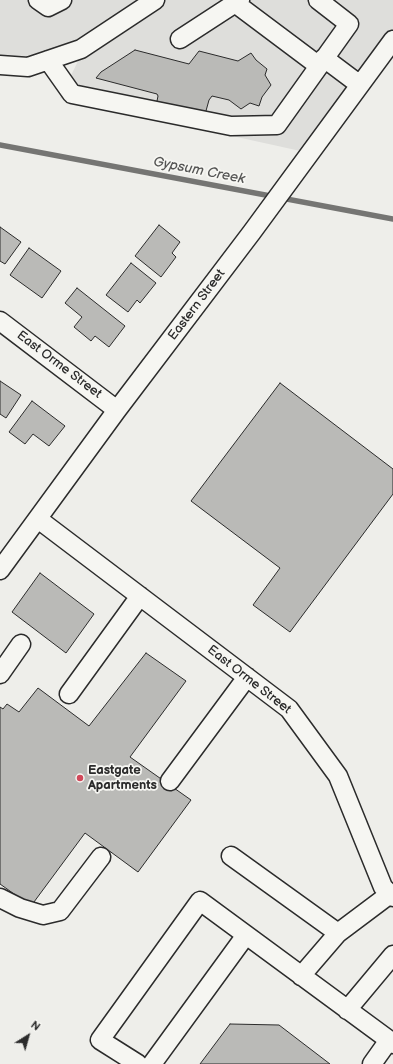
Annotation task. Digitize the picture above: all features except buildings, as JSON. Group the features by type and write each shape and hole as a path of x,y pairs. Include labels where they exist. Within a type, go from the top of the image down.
{"street":[{"path":"38,0 48,7 62,0"},
{"path":"0,65 28,67 81,49 155,0"},
{"path":"48,60 72,94 231,126 277,125 349,24 318,0"},
{"path":"180,39 232,3 322,62 360,84"},
{"name":"Eastern Street","path":"0,570 393,40"},
{"name":"East Orme Street","path":"0,321 118,410"},
{"name":"East Orme Street","path":"38,519 289,709 338,776 383,887 391,895"},
{"path":"69,694 140,596"},
{"path":"0,674 21,644"},
{"path":"170,781 247,677"},
{"path":"231,856 338,933"},
{"path":"0,898 20,908 43,915 60,911 100,857"},
{"path":"301,976 338,933 391,895"},
{"path":"133,1063 100,1040 200,901 391,1042 372,1064"},
{"path":"152,1064 246,935"},
{"path":"347,1010 393,955"}],"shaded area":[{"path":"0,0 393,0 393,47 314,154 60,98 79,59 26,77 0,76"}],"waterway":[{"name":"Gypsum Creek","path":"0,145 393,219"}],"place":[{"name":"Eastgate Apartments","path":"80,778"}]}
